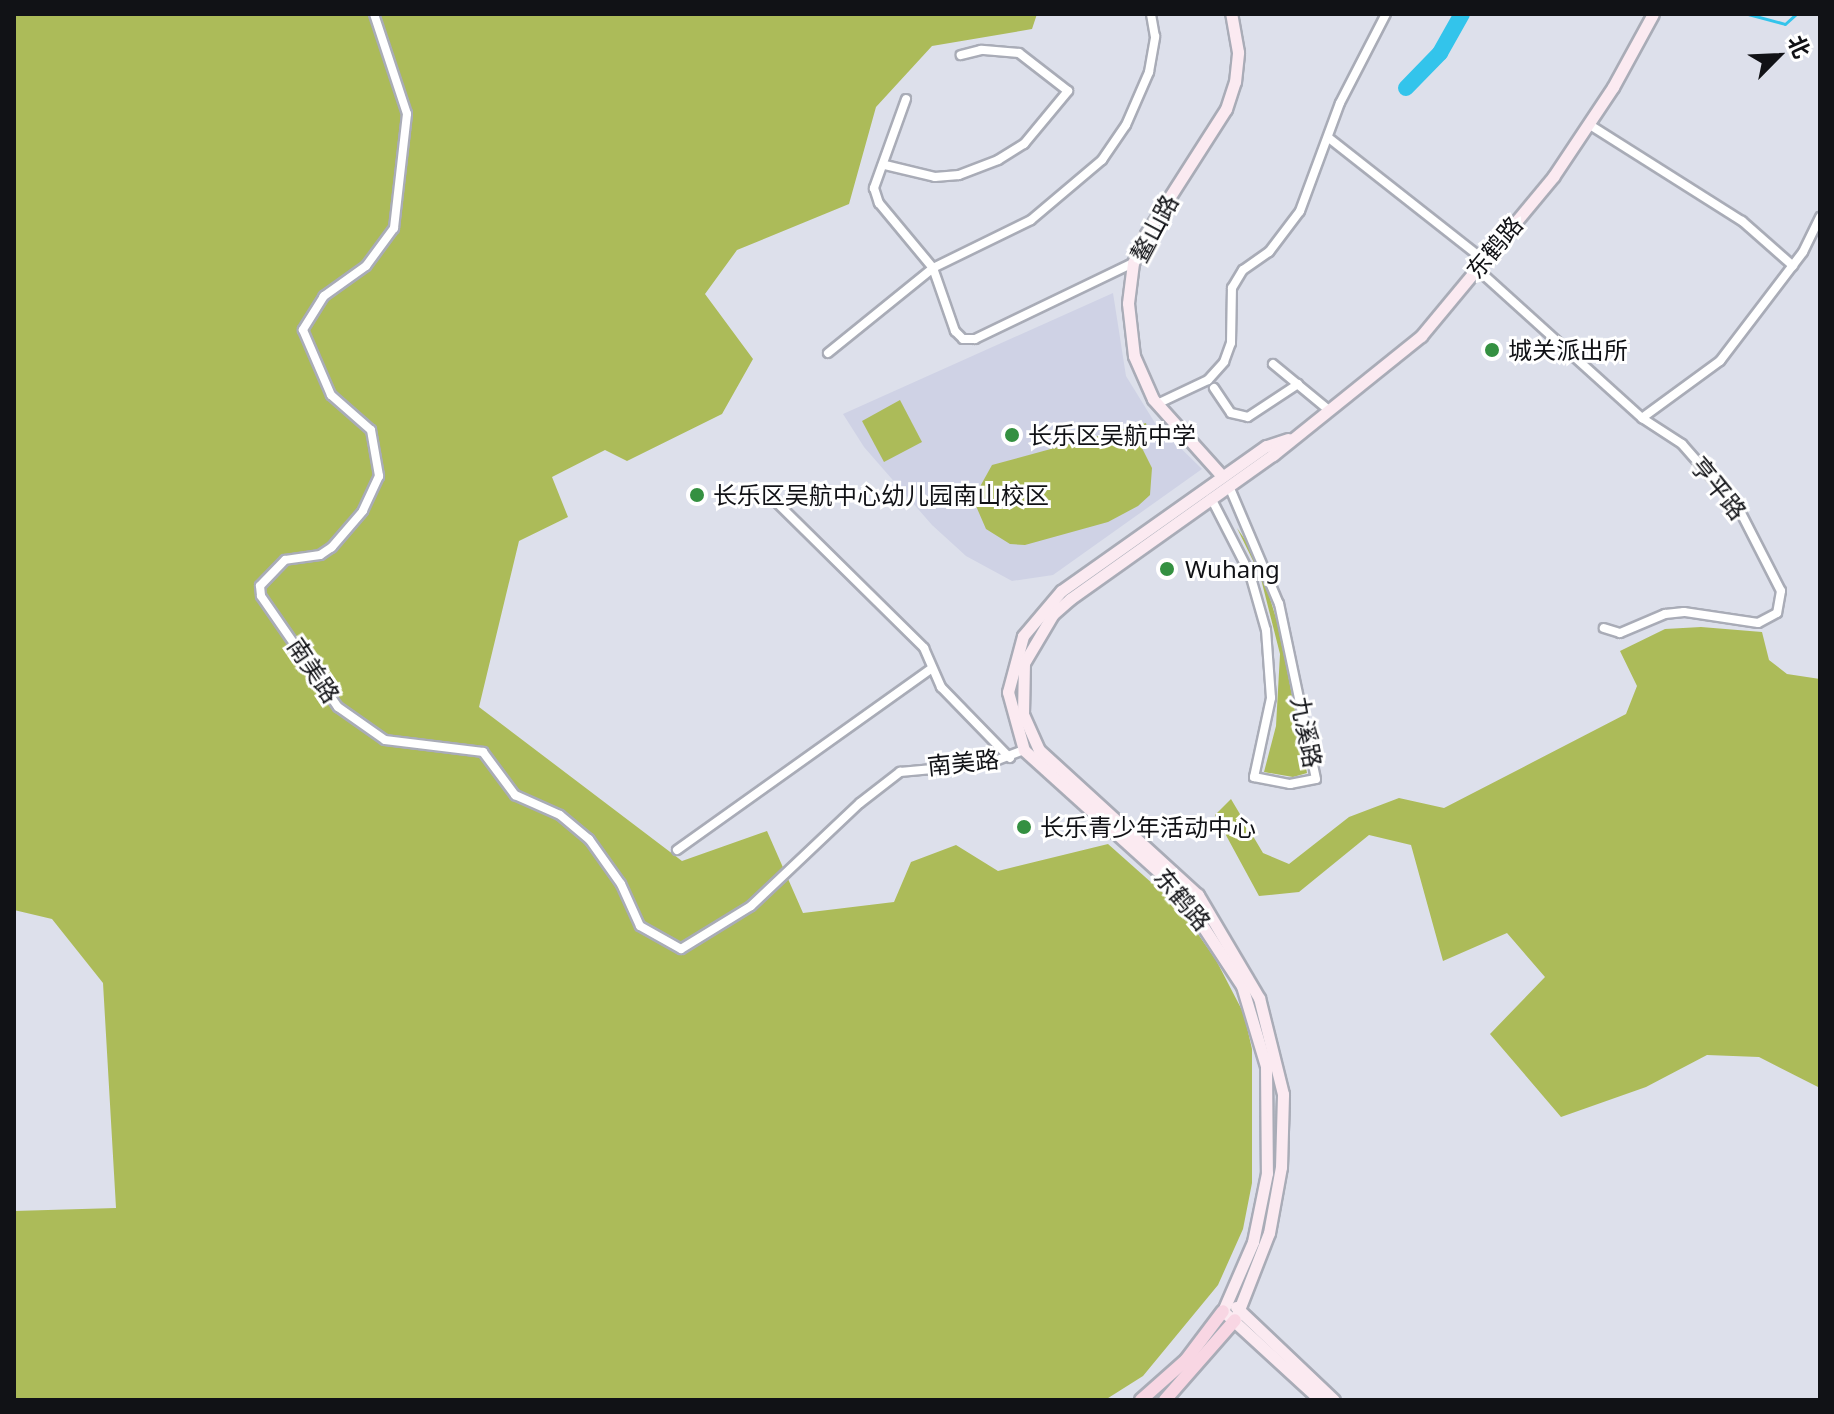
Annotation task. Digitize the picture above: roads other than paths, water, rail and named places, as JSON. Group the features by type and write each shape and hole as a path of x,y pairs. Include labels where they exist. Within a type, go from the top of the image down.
{"main road":[{"name":"鳌山路","path":"1225,481 1157,404 1134,356 1129,329 1133,263 1226,109 1238,52 1231,14"},
{"name":"东鹤路","path":"1226,1306 1253,1242 1267,1173 1266,1066 1250,1004 1224,952 1179,890 1024,750 1008,692 1019,646 1039,612 1061,591 1225,481 1266,446 1288,439 1330,411 1421,336 1590,125 1653,14"},
{"name":"东鹤路","path":"1225,481 1211,498 1053,614 1024,663 1021,693 1023,714 1039,750 1198,895 1259,998 1283,1094 1281,1167 1269,1233 1237,1315"},
{"path":"1141,1400 1186,1360 1226,1306 1334,1400"},
{"path":"1165,1400 1237,1315"},
{"path":"1237,1315 1320,1400"}],"street":[{"name":"南美路","path":"374,14 407,114 394,228 366,266 324,296 303,330 331,395 371,430 379,476 363,511 332,547 320,555 285,560 260,586 261,596 338,707 385,740 483,752 515,795 560,815 589,839 615,874 640,926 681,949 751,906 860,803 900,772 1010,758 1024,750"},
{"path":"828,353 933,268 1031,220 1102,160 1126,125 1149,72 1155,37 1151,14"},
{"path":"1157,404 1208,380 1224,362 1231,343 1232,288 1243,270 1269,252 1300,211 1367,45 1386,14"},
{"path":"885,165 935,177 959,175 998,160 1024,144 1068,91 1019,53 961,55"},
{"path":"906,99 885,165 874,188 879,203 933,268 955,331 963,339 975,339 1133,263"},
{"path":"1590,125 1742,221 1793,266"},
{"name":"亨平路","path":"1329,138 1480,264 1642,418 1682,444 1739,509 1776,576 1781,604 1769,619 1758,623 1684,612 1665,614 1620,633 1604,628"},
{"path":"1642,418 1720,361 1793,266 1820,217"},
{"path":"1273,364 1330,411"},
{"path":"1214,388 1231,413 1248,417 1298,384"},
{"name":"九溪路","path":"1211,498 1250,574 1266,630 1271,698 1254,777 1290,784 1316,779 1279,604 1225,481"},
{"path":"756,496 764,490 924,648 941,687 1010,758"},
{"path":"677,850 932,668"}],"waterway":[{"path":"1406,88 1440,53 1462,14"},
{"path":"1748,14 1785,24 1796,14"}],"place":[{"name":"城关派出所","path":"1492,350"},
{"name":"长乐区吴航中学","path":"1012,435"},
{"name":"长乐区吴航中心幼儿园南山校区","path":"697,495"},
{"name":"Wuhang","path":"1167,569"},
{"name":"长乐青少年活动中心","path":"1024,827"}]}
